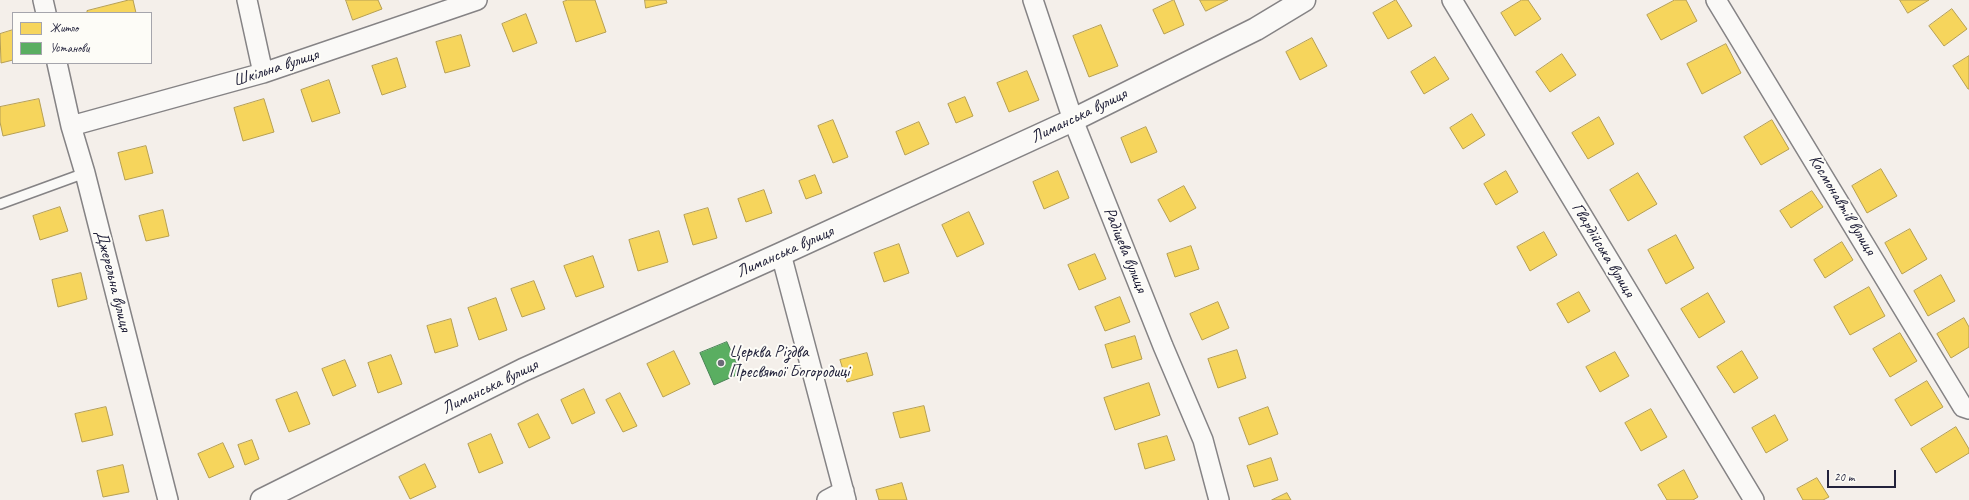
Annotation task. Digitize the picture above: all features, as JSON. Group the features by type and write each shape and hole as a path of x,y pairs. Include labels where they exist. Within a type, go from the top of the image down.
{"street":[{"path":"43,0 46,12"},
{"path":"247,0 263,73"},
{"name":"Шкільна вулиця","path":"71,126 263,73 477,0"},
{"name":"Радіщева вулиця","path":"1033,0 1074,120 1163,346 1203,440 1219,500"},
{"name":"Лиманська вулиця","path":"262,500 523,370 1074,120 1256,29 1304,0"},
{"name":"Гвардійська вулиця","path":"1452,0 1754,500"},
{"name":"Космонавтів вулиця","path":"1716,0 1963,407 1969,409"},
{"name":"Джерельна вулиця","path":"57,64 71,126 85,173 168,500"},
{"path":"781,254 845,495 827,500"}],"lane":[{"path":"0,204 85,173"}],"building: Житло":[{"path":"133,0 136,12 87,12"},
{"path":"346,0 378,0 382,9 353,20"},
{"path":"568,0 595,0 606,32 576,42 563,2"},
{"path":"645,0 666,0 667,3 646,8"},
{"path":"1174,0 1184,25 1164,34 1153,10"},
{"path":"1200,0 1228,0 1206,11"},
{"path":"1396,0 1412,26 1388,39 1373,13"},
{"path":"1522,0 1528,0 1541,19 1515,36 1501,13"},
{"path":"1675,0 1686,0 1697,21 1661,40 1647,15"},
{"path":"1900,0 1929,0 1908,13"},
{"path":"1952,9 1967,29 1944,46 1929,26"},
{"path":"526,14 537,43 513,52 502,24"},
{"path":"1101,25 1118,66 1089,77 1073,36"},
{"path":"12,30 12,60 1,63 0,34"},
{"path":"461,35 470,66 445,73 436,42"},
{"path":"1312,38 1327,66 1300,80 1286,52"},
{"path":"1726,44 1741,73 1702,94 1687,64"},
{"path":"1562,54 1576,75 1550,92 1536,72"},
{"path":"1969,56 1969,89 1968,89 1953,66"},
{"path":"1435,57 1449,79 1424,94 1411,72"},
{"path":"397,58 406,87 382,95 372,66"},
{"path":"1027,71 1039,100 1009,112 997,83"},
{"path":"329,80 340,113 312,122 301,90"},
{"path":"965,97 973,116 956,123 948,104"},
{"path":"39,99 45,126 3,136 0,122 0,107"},
{"path":"264,99 274,132 243,141 234,108"},
{"path":"1472,114 1485,135 1463,149 1450,128"},
{"path":"1599,117 1614,144 1588,159 1572,133"},
{"path":"833,120 848,157 833,163 818,126"},
{"path":"1772,120 1789,149 1761,165 1744,137"},
{"path":"919,122 929,144 905,155 896,132"},
{"path":"1146,127 1157,152 1131,163 1121,138"},
{"path":"146,146 153,173 125,180 118,153"},
{"path":"1881,169 1897,196 1867,213 1852,186"},
{"path":"1058,171 1069,198 1044,209 1033,182"},
{"path":"1506,171 1518,192 1496,205 1484,184"},
{"path":"1638,173 1657,204 1628,221 1610,190"},
{"path":"815,175 822,193 806,199 799,181"},
{"path":"1184,186 1196,208 1170,222 1158,200"},
{"path":"764,190 772,213 746,222 738,199"},
{"path":"1812,191 1823,207 1791,228 1780,211"},
{"path":"60,207 68,231 40,240 33,216"},
{"path":"708,208 717,238 693,245 684,215"},
{"path":"163,210 169,236 146,241 139,216"},
{"path":"969,212 984,244 957,257 942,225"},
{"path":"1910,229 1927,259 1902,274 1885,243"},
{"path":"659,231 668,262 638,271 629,240"},
{"path":"1544,232 1557,255 1530,271 1517,247"},
{"path":"1676,235 1694,268 1666,284 1648,250"},
{"path":"1842,242 1853,260 1825,278 1814,260"},
{"path":"899,244 909,273 884,282 874,253"},
{"path":"1191,246 1199,269 1175,277 1167,254"},
{"path":"1095,254 1106,279 1079,290 1068,265"},
{"path":"593,256 604,287 576,297 564,266"},
{"path":"81,273 87,299 58,307 52,280"},
{"path":"1941,275 1955,301 1928,316 1914,291"},
{"path":"534,281 545,309 522,317 511,289"},
{"path":"1869,287 1885,316 1850,335 1834,307"},
{"path":"1579,292 1590,311 1568,323 1557,304"},
{"path":"1708,293 1725,322 1699,338 1681,309"},
{"path":"1120,297 1130,322 1105,331 1095,307"},
{"path":"496,298 507,330 479,340 468,308"},
{"path":"1218,302 1229,328 1202,340 1190,314"},
{"path":"1964,318 1969,327 1969,347 1951,358 1937,334"},
{"path":"451,319 458,346 435,353 427,326"},
{"path":"1900,333 1917,361 1890,377 1873,349"},
{"path":"1135,336 1142,359 1112,368 1105,345"},
{"path":"1237,350 1246,378 1218,388 1208,359"},
{"path":"674,351 690,384 663,397 647,364"},
{"path":"1742,351 1758,378 1734,393 1717,367"},
{"path":"1615,352 1629,376 1600,392 1586,367"},
{"path":"867,353 873,375 847,382 840,360"},
{"path":"391,355 402,384 378,393 368,363"},
{"path":"345,360 356,386 333,396 322,369"},
{"path":"1927,381 1943,407 1911,426 1895,400"},
{"path":"1149,383 1160,415 1115,430 1104,398"},
{"path":"584,389 595,413 572,424 561,400"},
{"path":"297,392 310,424 289,432 276,400"},
{"path":"620,393 637,426 623,432 606,400"},
{"path":"924,406 930,431 900,438 893,413"},
{"path":"106,407 113,435 82,442 75,414"},
{"path":"1268,407 1278,434 1249,445 1239,418"},
{"path":"1651,409 1667,437 1641,451 1625,423"},
{"path":"538,414 550,438 529,448 518,424"},
{"path":"1775,415 1788,440 1766,453 1752,428"},
{"path":"1956,427 1969,449 1969,453 1936,473 1921,449"},
{"path":"491,434 503,463 479,473 468,444"},
{"path":"1167,436 1175,460 1145,469 1138,444"},
{"path":"252,440 259,459 245,465 238,445"},
{"path":"223,443 234,467 209,478 198,454"},
{"path":"1271,458 1278,480 1254,487 1247,466"},
{"path":"425,464 436,487 410,499 399,477"},
{"path":"123,465 129,492 103,497 97,471"},
{"path":"1684,470 1698,497 1693,500 1667,500 1658,485"},
{"path":"1817,478 1829,497 1823,500 1803,500 1797,489"},
{"path":"902,483 907,500 879,500 876,490"},
{"path":"1287,493 1291,500 1272,500"}],"building: Установи":[{"name":"Церква Різдва Пресвятої Богородиці","path":"727,342 741,373 714,385 700,353"}],"place":[{"name":"Церква Різдва Пресвятої Богородиці","path":"721,363"}]}
